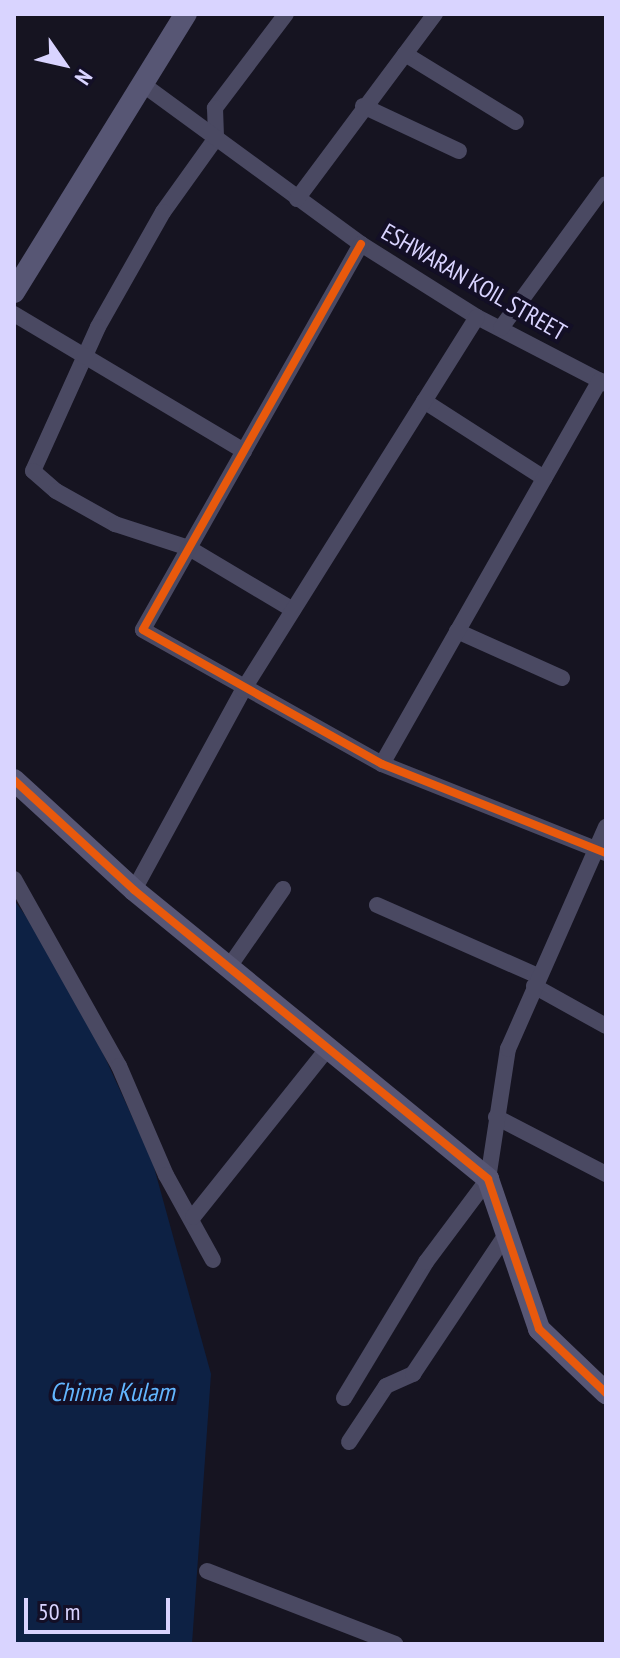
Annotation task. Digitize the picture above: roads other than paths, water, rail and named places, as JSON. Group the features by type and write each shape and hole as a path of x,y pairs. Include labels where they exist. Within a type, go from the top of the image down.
{"street":[{"path":"14,292 186,14"},
{"path":"286,14 215,108 216,138 163,212 98,327 88,358 33,471 56,491 115,524 189,548 293,610"},
{"path":"297,199 435,14"},
{"path":"405,54 516,122"},
{"name":"ESHWARAN KOIL STREET","path":"141,83 361,244 477,317 603,382"},
{"path":"364,107 459,151"},
{"path":"501,328 606,184"},
{"path":"361,244 143,630 243,690 382,764 601,851"},
{"path":"14,314 244,451"},
{"path":"134,890 243,690 477,317"},
{"path":"382,764 544,478 603,382"},
{"path":"424,401 544,478"},
{"path":"457,631 562,678"},
{"path":"14,780 134,890 488,1179"},
{"path":"606,827 601,851 536,981 508,1049 488,1179 539,1329 606,1393"},
{"path":"14,879 119,1066 166,1175 193,1217 213,1260"},
{"path":"229,967 283,889"},
{"path":"377,905 536,981 606,1026"},
{"path":"193,1217 328,1048"},
{"path":"496,1117 606,1174"},
{"path":"344,1398 426,1262 488,1179"},
{"path":"349,1442 386,1386 413,1374 507,1233"},
{"path":"207,1571 395,1644"}],"water":[{"name":"Chinna Kulam","path":"14,900 64,968 152,1160 211,1374 192,1644 14,1644"}]}
